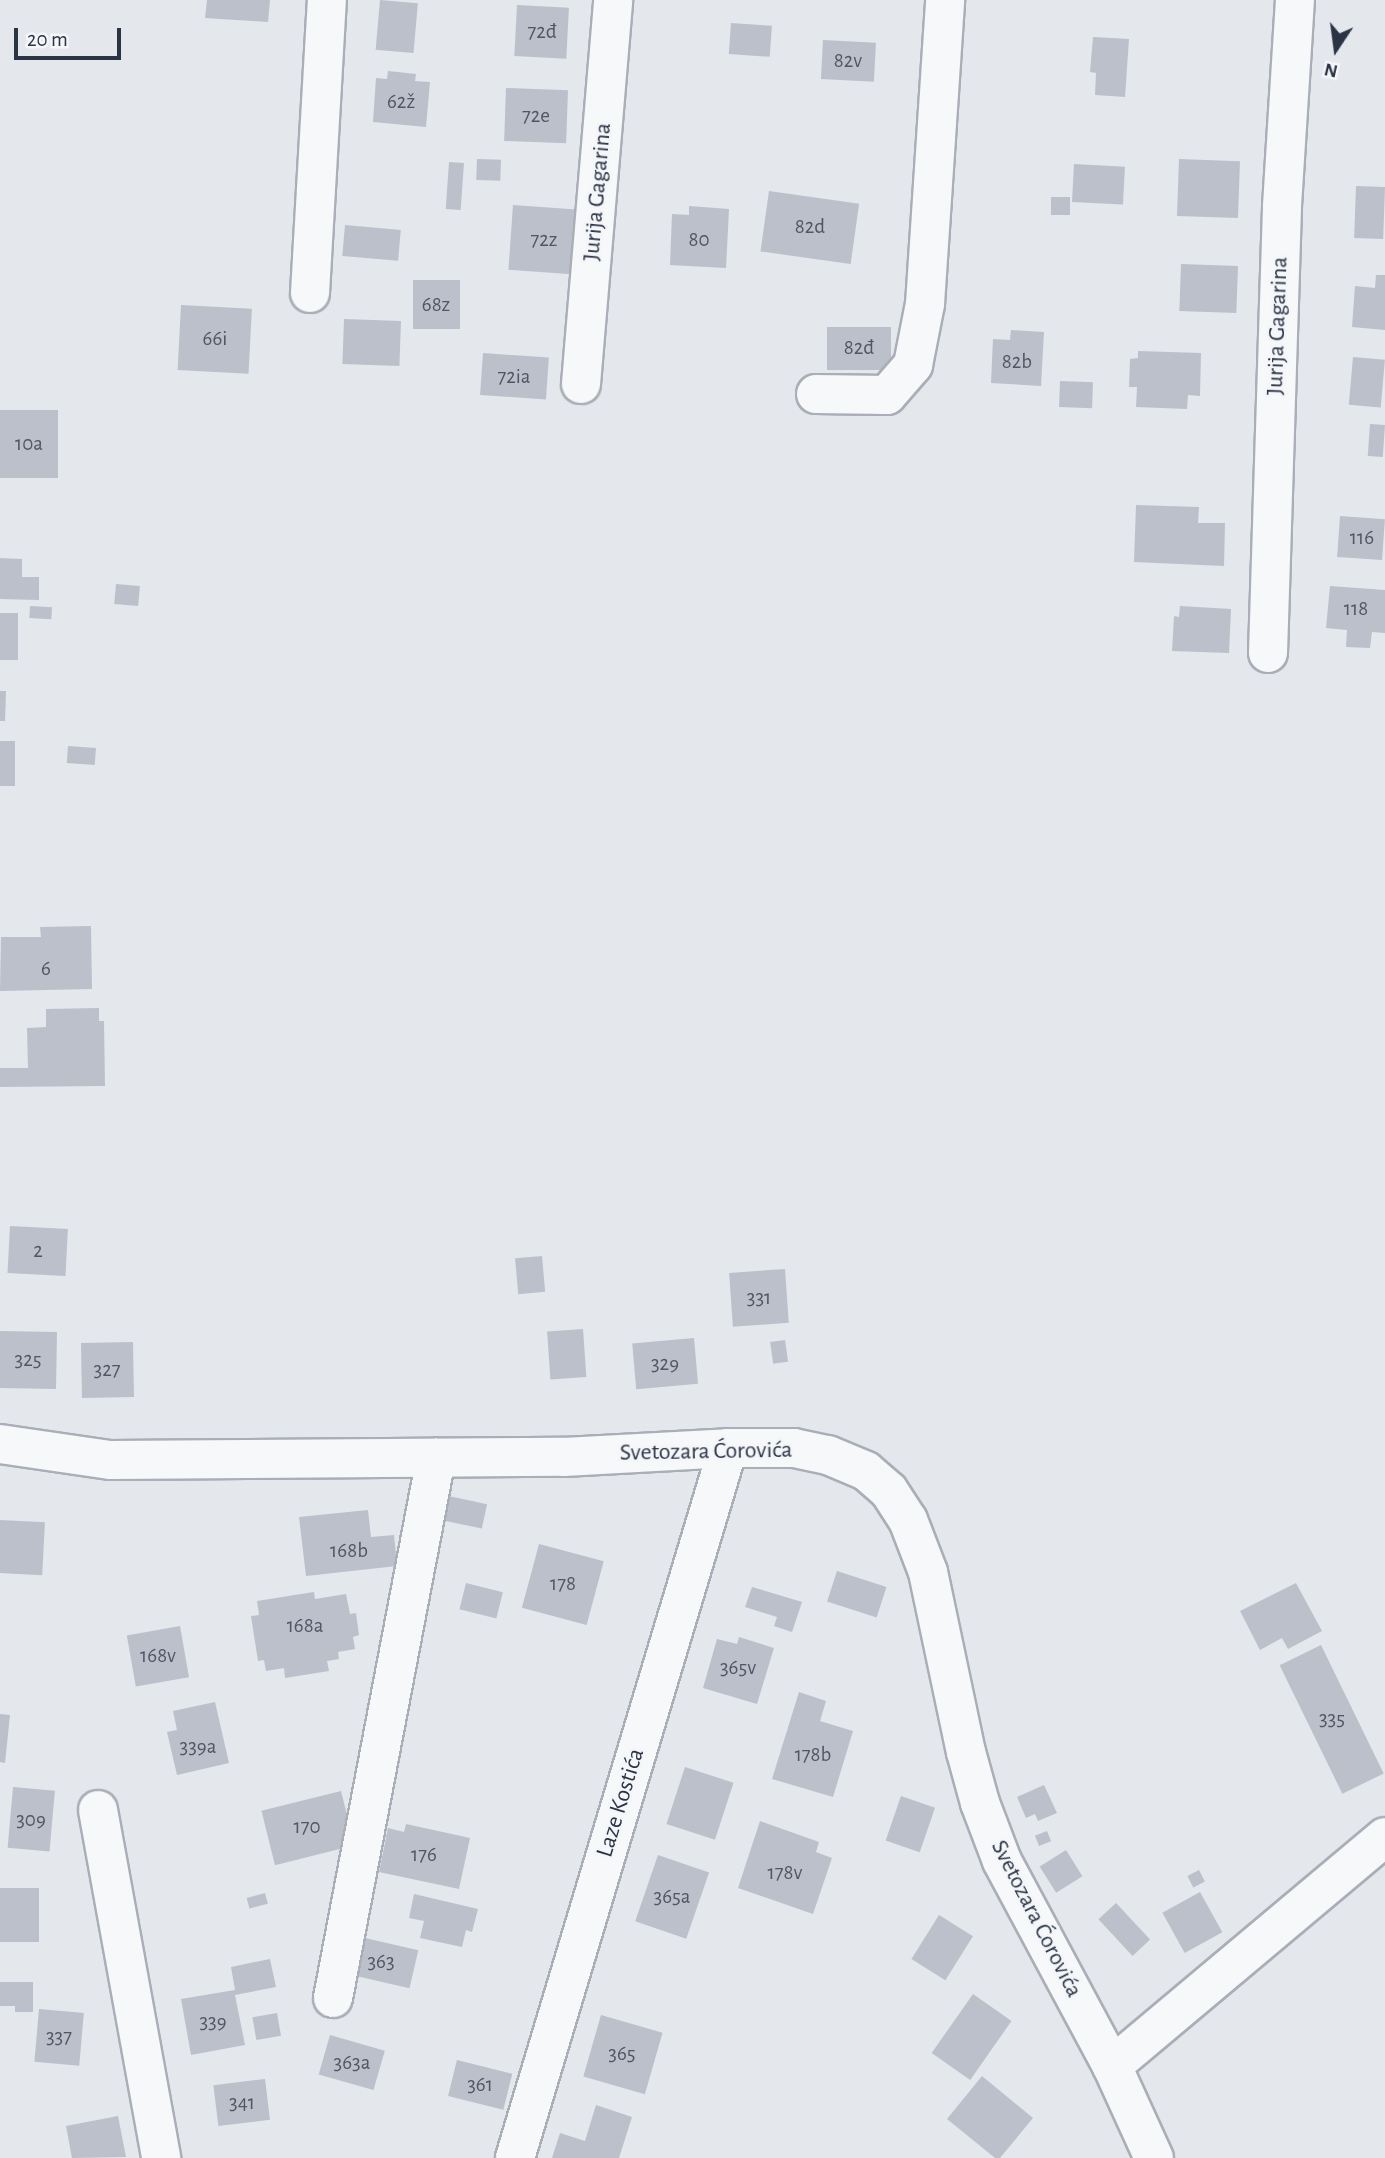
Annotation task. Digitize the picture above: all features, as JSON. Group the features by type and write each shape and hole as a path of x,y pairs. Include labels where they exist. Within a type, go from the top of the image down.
{"street":[{"path":"310,293 327,0"},
{"name":"Jurija Gagarina","path":"581,384 613,0"},
{"path":"816,394 887,395 913,365 925,304 945,0"},
{"name":"Jurija Gagarina","path":"1268,653 1282,206 1295,0"},
{"name":"Svetozara Ćorovića","path":"0,1444 110,1460 564,1457 727,1448 794,1448 828,1455 866,1471 889,1491 908,1520 928,1572 966,1752 980,1803 1002,1861 1112,2066 1154,2158"},
{"name":"Laze Kostića","path":"514,2158 727,1448"},
{"path":"333,1998 436,1458"},
{"path":"98,1810 161,2158"},
{"path":"1112,2066 1385,1837"}],"building":[{"path":"207,0 270,0 268,22 205,18"},
{"path":"380,0 418,3 413,53 376,50"},
{"path":"517,5 569,8 566,59 514,56"},
{"path":"731,23 772,26 770,57 729,54"},
{"path":"1093,37 1129,39 1125,97 1095,95 1096,73 1090,72"},
{"path":"823,40 876,43 874,82 821,79"},
{"path":"388,71 416,74 415,81 430,82 426,127 373,122 376,78 387,79"},
{"path":"506,88 568,90 566,143 504,141"},
{"path":"477,159 501,160 500,181 476,180"},
{"path":"1179,159 1240,161 1238,218 1177,216"},
{"path":"449,162 464,163 461,210 446,209"},
{"path":"1074,164 1125,167 1123,205 1072,202"},
{"path":"1356,186 1385,187 1383,239 1354,238"},
{"path":"769,191 859,204 851,264 761,251"},
{"path":"1051,197 1070,197 1070,215 1051,215"},
{"path":"513,205 580,210 575,275 508,270"},
{"path":"689,206 729,209 726,268 670,265 672,214 689,215"},
{"path":"345,225 401,230 398,261 342,256"},
{"path":"1181,264 1238,266 1236,313 1179,311"},
{"path":"1376,275 1385,275 1385,330 1352,327 1355,286 1375,288"},
{"path":"413,280 460,280 460,329 413,329"},
{"path":"181,305 252,309 249,374 178,370"},
{"path":"344,319 401,321 399,366 342,364"},
{"path":"827,327 891,327 891,370 827,370"},
{"path":"1011,330 1044,332 1041,386 991,383 993,339 1010,340"},
{"path":"1138,351 1201,353 1200,396 1188,395 1187,409 1136,407 1137,387 1129,387 1130,359 1138,358"},
{"path":"483,353 549,358 546,400 480,395"},
{"path":"1353,357 1385,360 1381,408 1349,405"},
{"path":"1060,381 1093,382 1092,408 1059,407"},
{"path":"0,410 58,410 58,478 0,478"},
{"path":"1370,424 1385,425 1383,457 1368,456"},
{"path":"1136,505 1199,507 1198,523 1225,523 1224,566 1134,562"},
{"path":"1340,516 1385,519 1382,560 1337,557"},
{"path":"0,558 22,559 22,577 39,577 39,600 0,599"},
{"path":"116,584 140,586 138,606 114,604"},
{"path":"1330,586 1385,590 1385,633 1372,632 1370,648 1346,647 1347,630 1326,628"},
{"path":"30,606 52,607 51,619 29,618"},
{"path":"1180,606 1231,609 1229,653 1172,651 1174,616 1179,617"},
{"path":"0,613 18,613 18,660 0,660"},
{"path":"0,691 6,691 5,721 0,721"},
{"path":"0,741 15,741 15,786 0,786"},
{"path":"68,746 96,748 95,765 67,763"},
{"path":"91,926 92,989 0,991 1,937 41,937 40,927"},
{"path":"99,1008 99,1021 104,1021 105,1086 0,1087 0,1068 28,1068 27,1028 46,1027 46,1009"},
{"path":"10,1226 68,1229 65,1276 8,1273"},
{"path":"542,1256 545,1292 518,1294 515,1258"},
{"path":"785,1269 789,1323 733,1327 729,1273"},
{"path":"583,1329 586,1377 550,1379 547,1332"},
{"path":"0,1331 57,1332 56,1389 0,1388"},
{"path":"694,1338 698,1384 636,1389 632,1343"},
{"path":"785,1340 788,1362 773,1364 770,1342"},
{"path":"133,1342 134,1397 82,1398 81,1343"},
{"path":"444,1495 487,1504 482,1529 439,1519"},
{"path":"368,1510 371,1537 394,1535 397,1566 306,1576 299,1517"},
{"path":"0,1520 45,1522 42,1575 0,1573"},
{"path":"539,1544 604,1561 587,1625 522,1608"},
{"path":"837,1571 886,1587 877,1618 827,1601"},
{"path":"466,1583 503,1592 496,1618 459,1609"},
{"path":"1296,1583 1322,1631 1288,1649 1282,1638 1260,1650 1240,1611"},
{"path":"752,1587 802,1602 792,1632 774,1626 777,1617 745,1607"},
{"path":"314,1592 315,1599 346,1594 350,1614 356,1613 359,1635 353,1637 355,1649 338,1652 339,1659 327,1661 329,1671 285,1678 284,1668 266,1671 264,1660 258,1661 251,1616 259,1615 257,1601"},
{"path":"180,1626 189,1677 136,1687 127,1635"},
{"path":"739,1637 774,1648 757,1704 703,1688 717,1639 737,1644"},
{"path":"1321,1645 1384,1774 1342,1794 1280,1665"},
{"path":"799,1692 826,1701 820,1721 853,1731 833,1797 772,1779"},
{"path":"215,1702 229,1763 177,1775 167,1732 177,1730 173,1711"},
{"path":"0,1714 10,1715 5,1763 0,1762"},
{"path":"685,1767 734,1783 715,1840 666,1824"},
{"path":"1044,1785 1057,1813 1038,1821 1035,1814 1026,1818 1017,1797"},
{"path":"13,1787 55,1791 50,1851 8,1848"},
{"path":"341,1791 355,1845 275,1865 261,1811"},
{"path":"901,1796 935,1808 920,1852 886,1840"},
{"path":"760,1821 819,1842 816,1852 832,1858 813,1914 738,1888"},
{"path":"406,1824 470,1838 459,1889 379,1872 388,1828 404,1832"},
{"path":"1047,1831 1051,1841 1039,1846 1035,1836"},
{"path":"1066,1850 1082,1876 1056,1893 1040,1866"},
{"path":"658,1855 709,1873 686,1939 635,1921"},
{"path":"1199,1870 1205,1882 1193,1887 1187,1876"},
{"path":"0,1888 39,1888 39,1942 0,1942"},
{"path":"1200,1892 1222,1932 1185,1953 1162,1913"},
{"path":"265,1893 268,1904 249,1909 247,1898"},
{"path":"414,1894 478,1909 472,1932 466,1930 462,1947 420,1938 424,1921 409,1918"},
{"path":"1116,1903 1150,1940 1133,1956 1098,1919"},
{"path":"939,1915 973,1936 945,1980 911,1959"},
{"path":"352,1935 418,1950 409,1988 343,1973"},
{"path":"270,1959 276,1987 235,1995 245,2045 191,2055 181,1999 235,1990 231,1967"},
{"path":"0,1982 33,1982 33,2012 15,2012 15,2006 0,2006"},
{"path":"973,1994 1012,2021 970,2080 932,2053"},
{"path":"39,2009 84,2013 79,2066 34,2062"},
{"path":"277,2013 281,2036 256,2040 252,2017"},
{"path":"601,2015 663,2033 645,2094 583,2077"},
{"path":"330,2035 385,2051 373,2090 319,2074"},
{"path":"457,2060 512,2074 503,2110 448,2096"},
{"path":"982,2076 1033,2118 1000,2158 995,2158 947,2119"},
{"path":"265,2079 270,2120 218,2126 213,2085"},
{"path":"596,2105 632,2117 619,2158 552,2158 560,2133 585,2141"},
{"path":"118,2116 126,2157 72,2158 66,2126"}]}
